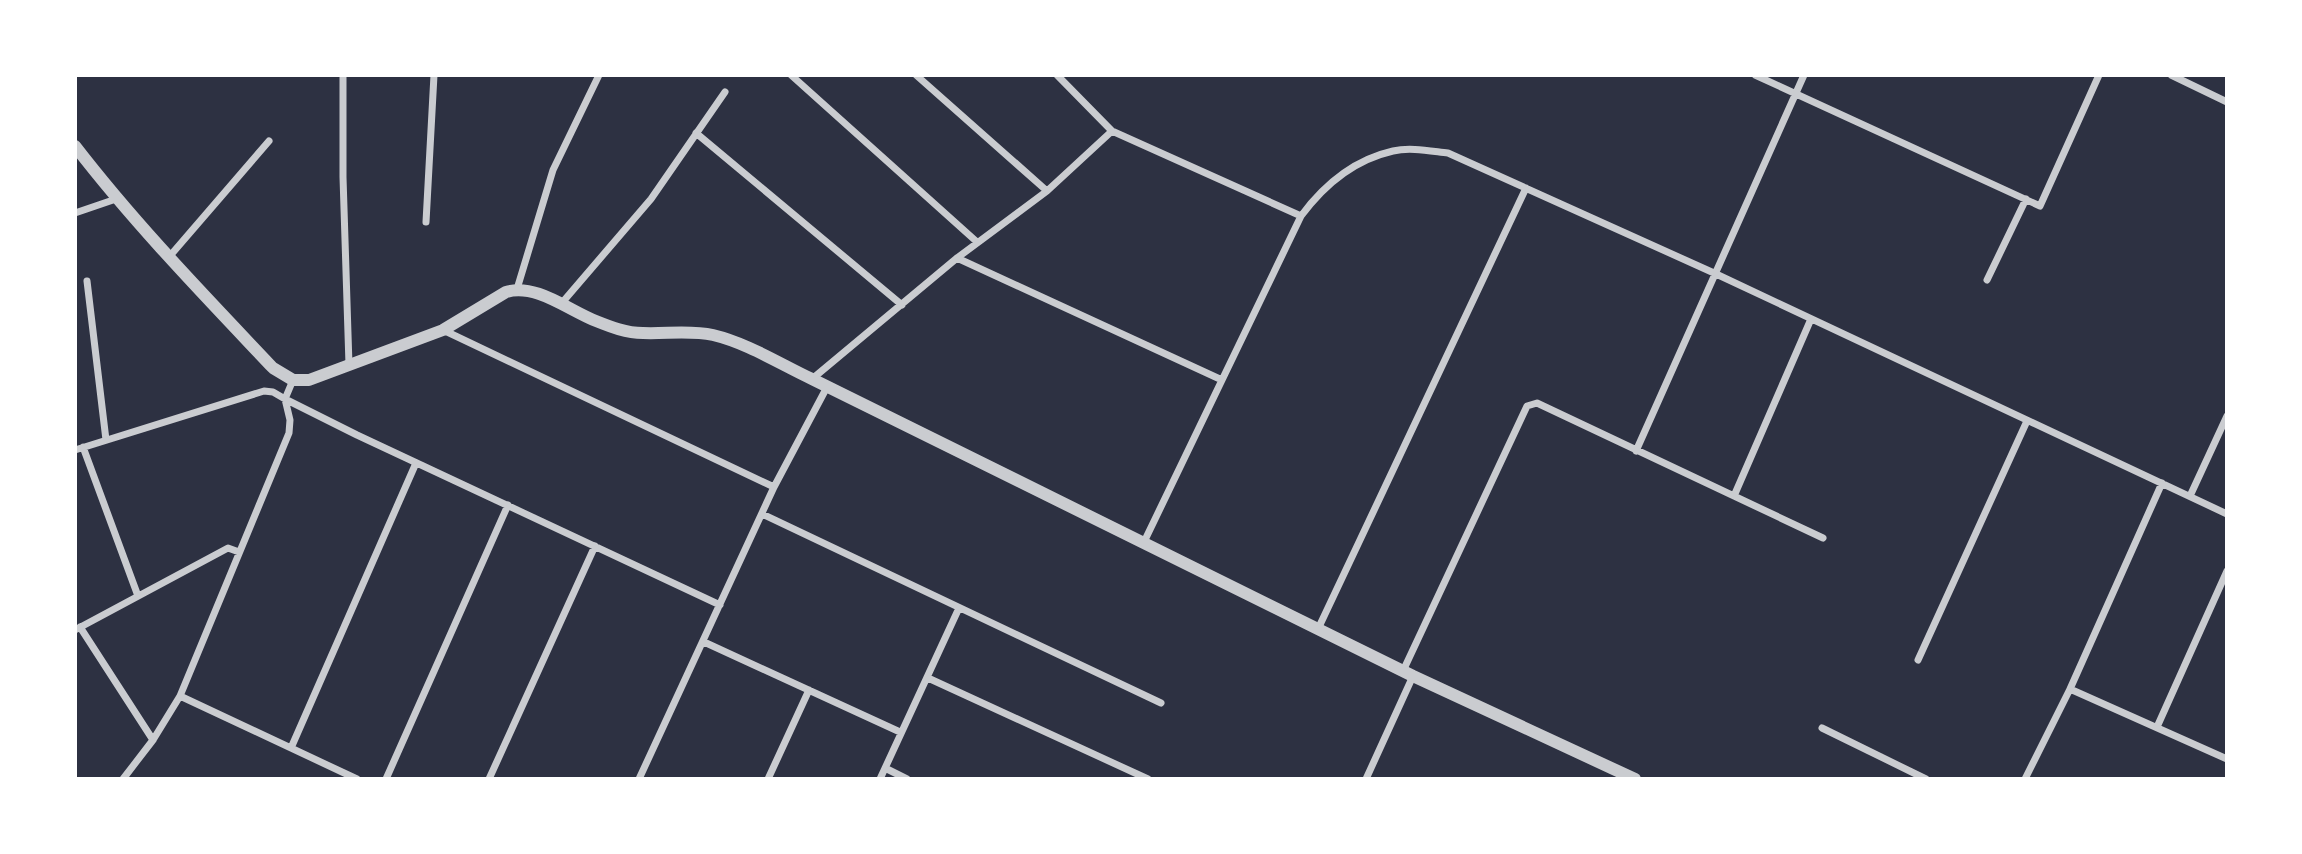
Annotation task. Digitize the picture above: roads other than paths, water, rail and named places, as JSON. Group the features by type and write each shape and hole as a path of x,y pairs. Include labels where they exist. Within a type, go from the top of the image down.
{"street":[{"path":"343,75 343,177 349,365"},
{"path":"426,222 434,75"},
{"path":"517,289 553,170 599,75"},
{"path":"791,75 977,242"},
{"path":"916,75 1047,191"},
{"path":"1057,75 1112,131 1301,216"},
{"path":"1755,75 2040,206 2099,75"},
{"path":"1636,451 1804,75"},
{"path":"2171,75 2227,102"},
{"path":"560,305 650,199 725,92"},
{"path":"812,379 977,242 1047,191 1112,131"},
{"path":"696,133 902,305"},
{"path":"168,258 269,141"},
{"path":"75,146 116,199 168,258 273,368 293,380 309,380 443,330 506,292 517,289 528,290 618,329 640,333 713,335 812,379 1408,674 1635,779"},
{"path":"1144,542 1301,216 1331,181 1351,168 1392,151 1408,149 1448,153 1714,273 2227,514"},
{"path":"1318,629 1526,188"},
{"path":"75,214 116,199"},
{"path":"1987,280 2025,199"},
{"path":"957,258 1222,380"},
{"path":"87,281 106,440"},
{"path":"1734,496 1811,319"},
{"path":"443,330 774,487"},
{"path":"123,779 153,740 180,696 289,433 290,420 285,399 293,380"},
{"path":"639,779 774,487 827,387"},
{"path":"138,596 79,448 268,390 416,463 720,605"},
{"path":"1366,779 1408,674 1527,406 1538,403 1823,538"},
{"path":"2190,496 2227,416"},
{"path":"1918,660 2027,421"},
{"path":"291,748 416,463"},
{"path":"2025,779 2070,689 2162,483"},
{"path":"386,779 508,505"},
{"path":"762,514 1161,703"},
{"path":"489,779 595,546"},
{"path":"153,740 78,628 228,548 239,552"},
{"path":"2157,727 2227,571"},
{"path":"880,779 959,608"},
{"path":"704,642 901,733"},
{"path":"928,678 1148,779"},
{"path":"2070,689 2227,759"},
{"path":"768,779 809,690"},
{"path":"180,696 357,779"},
{"path":"1822,728 1926,779"},
{"path":"885,768 907,779"}]}
